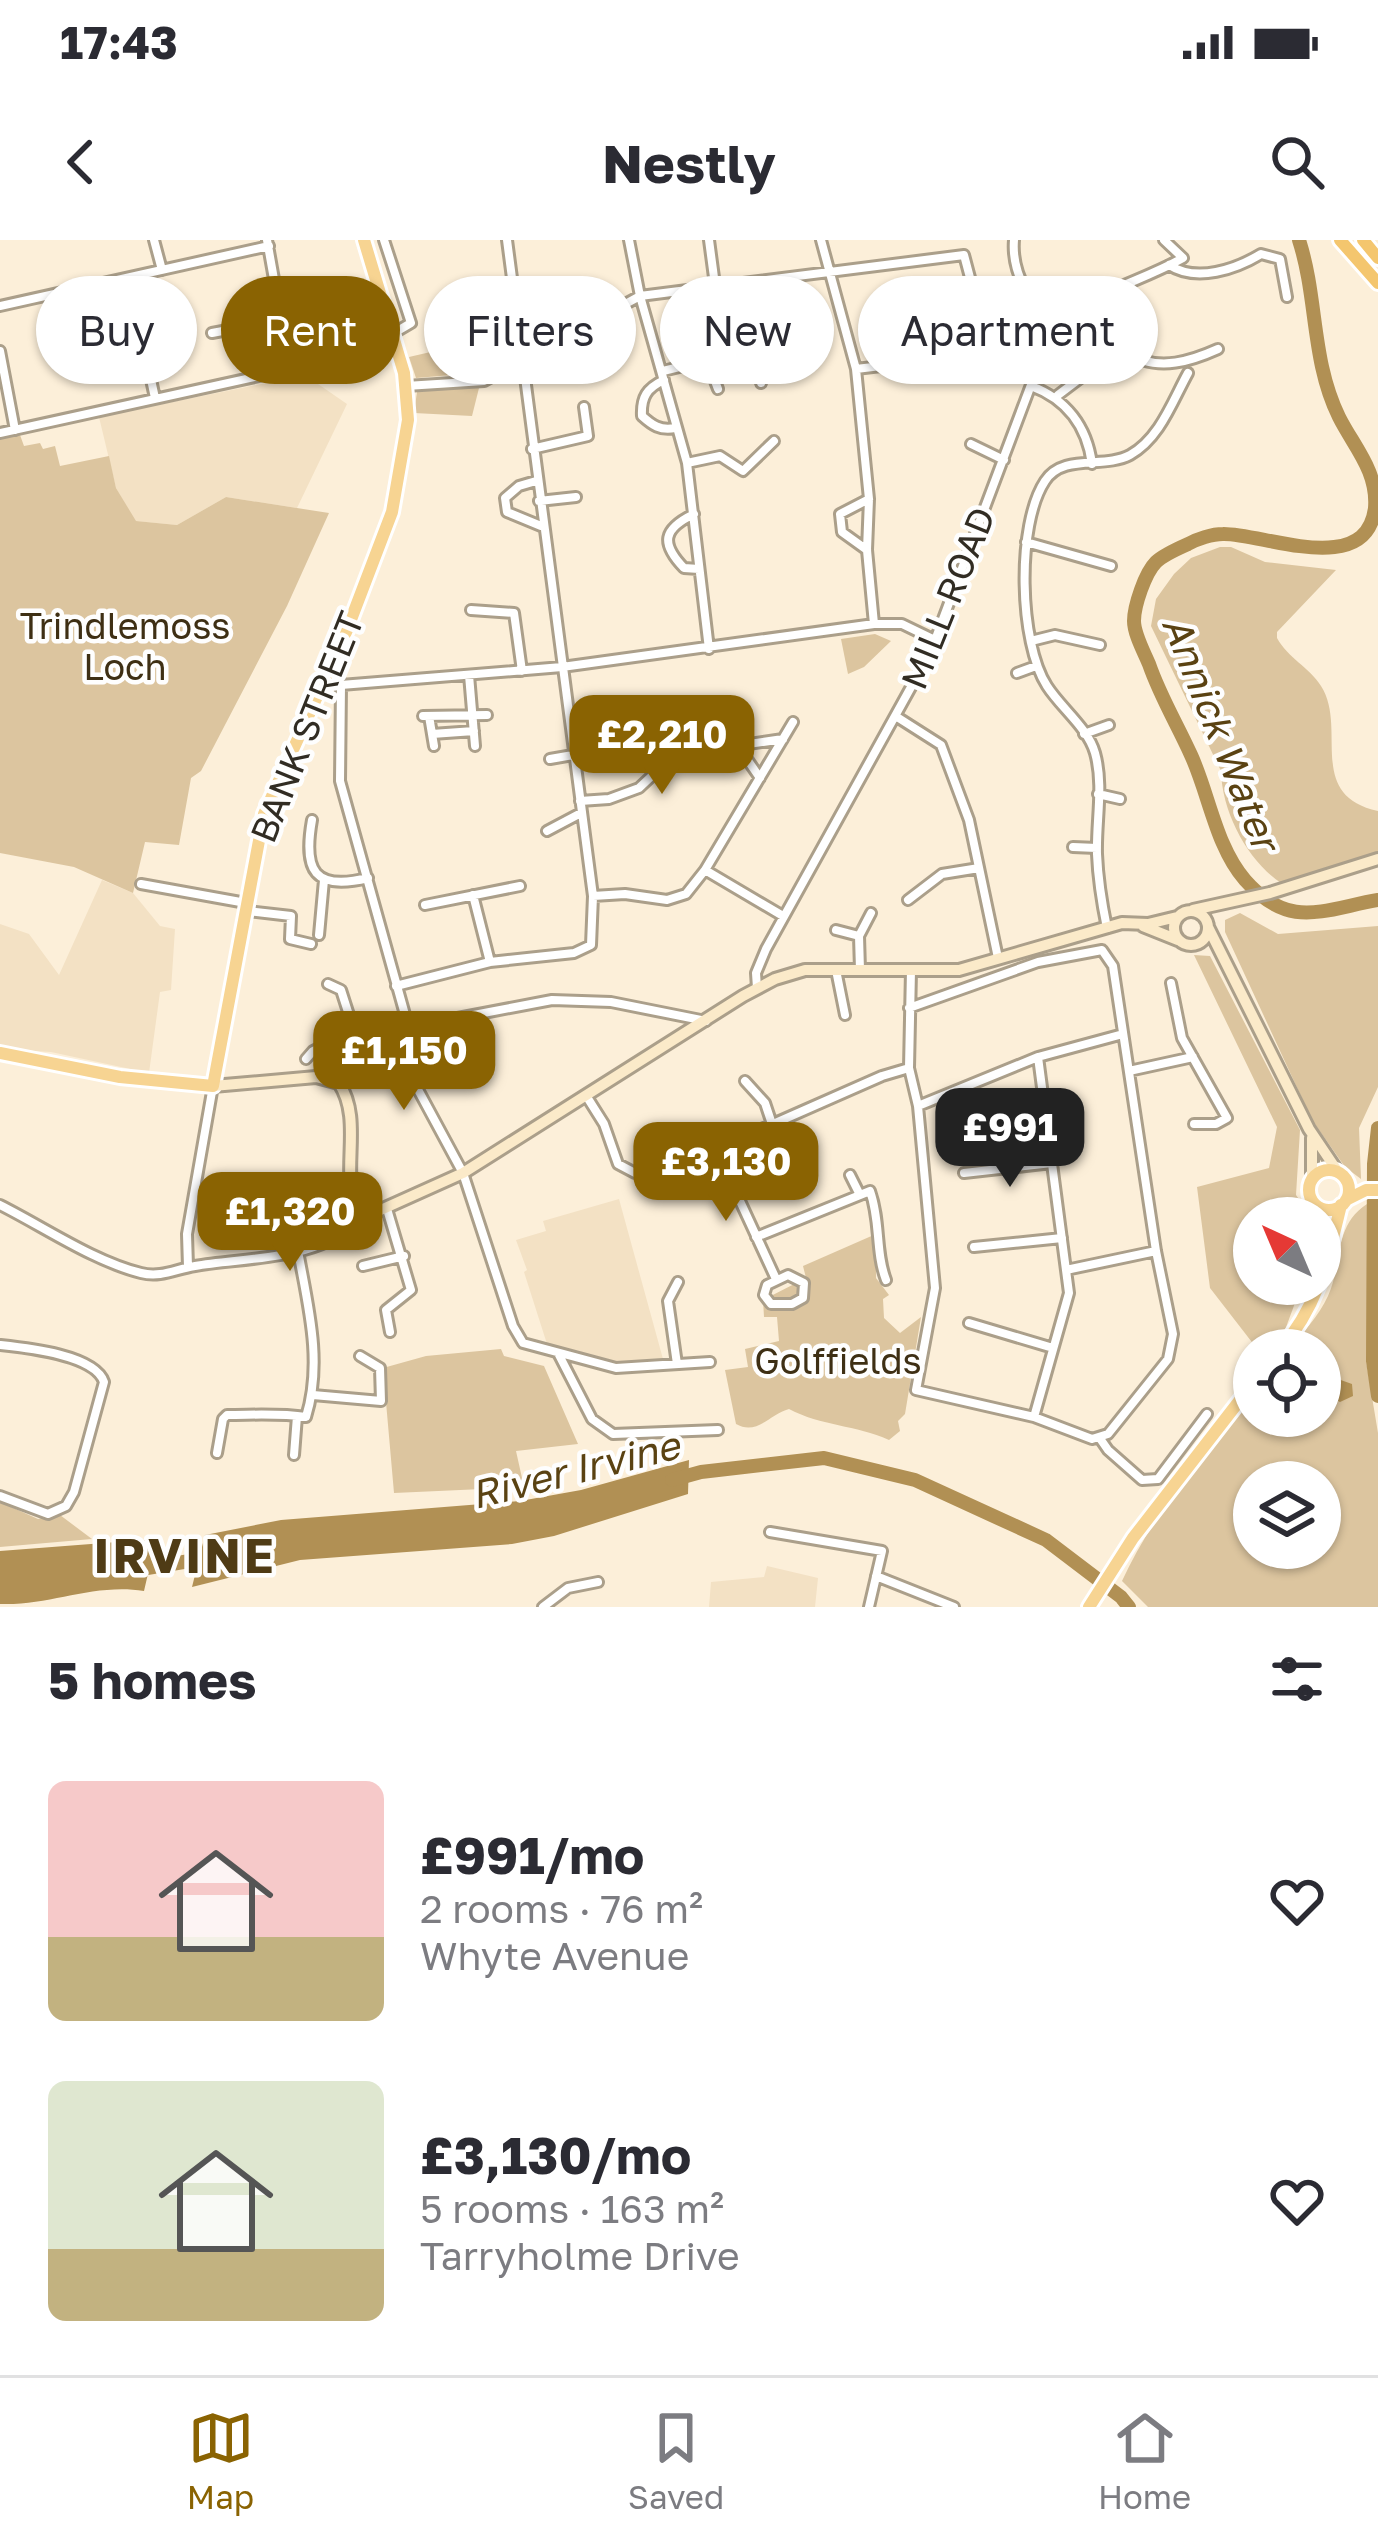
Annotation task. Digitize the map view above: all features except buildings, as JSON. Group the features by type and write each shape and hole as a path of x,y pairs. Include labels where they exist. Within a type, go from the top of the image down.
{"highway":[{"path":"1340,240 1378,283"},
{"path":"1363,240 1378,258"}],"main road":[{"name":"BANK STREET","path":"364,240 376,276"},
{"name":"BANK STREET","path":"213,1086 264,814 392,512 408,420 400,362"},
{"path":"0,1053 120,1077 213,1086 316,1077 339,1083 349,1109 349,1186 360,1218 463,1173 757,988 790,973 835,968 959,970 1106,928 1177,917 1221,901 1270,893 1378,859"},
{"path":"1200,943 1221,901"},
{"path":"1193,910 1208,925 1310,1129 1342,1176 1341,1212"},
{"path":"1177,917 1173,931 1178,940"},
{"path":"1136,923 1189,945 1200,943 1224,958"},
{"path":"1310,1129 1315,1147 1309,1192 1313,1197"},
{"path":"1312,1179 1327,1170 1372,1190"},
{"path":"1341,1204 1372,1190"},
{"path":"1089,1607 1233,1410"}],"street":[{"path":"154,240 162,270"},
{"name":"BANK STREET","path":"384,240 396,276"},
{"path":"507,240 511,276"},
{"path":"628,240 660,366"},
{"path":"709,240 714,276"},
{"path":"821,240 856,369 869,499 867,550 874,624"},
{"path":"1014,240 1013,258 1021,276"},
{"name":"MILL ROAD","path":"1142,276 1183,258 1164,240"},
{"path":"137,276 268,243 274,276"},
{"path":"1169,265 1182,273 1198,274 1240,266 1262,254 1280,260 1287,297"},
{"path":"780,276 964,255 990,353 856,369"},
{"name":"BANK STREET","path":"400,289 411,323 400,329"},
{"path":"636,298 660,293"},
{"path":"0,306 36,298"},
{"path":"212,333 221,331"},
{"path":"1158,365 1193,360 1218,349"},
{"path":"0,351 15,430"},
{"path":"1106,928 1097,848 1094,746 1036,666 1026,542 1046,478 1067,465 1125,458 1140,448 1159,428 1188,373"},
{"path":"660,379 641,401 642,416 652,425 675,428"},
{"path":"152,384 155,398"},
{"path":"0,434 221,384"},
{"path":"405,386 437,384"},
{"path":"396,986 490,962 574,953 591,945 592,896 523,384"},
{"path":"665,384 687,463 709,649"},
{"path":"716,384 718,389"},
{"path":"1058,396 1074,384"},
{"path":"1031,386 1058,396 1086,438 1092,464"},
{"name":"MILL ROAD","path":"757,988 760,961 783,916 897,717 935,640 1031,386"},
{"path":"532,449 588,436 584,407"},
{"path":"687,463 720,456 743,471 774,441"},
{"path":"971,444 1004,460"},
{"path":"536,481 519,486 505,498 507,512 542,526"},
{"path":"539,501 576,497"},
{"path":"867,550 842,532 840,514 869,499"},
{"path":"694,514 675,523 667,539 671,554 684,568 699,568"},
{"path":"1026,542 1111,566"},
{"path":"471,610 514,613 522,671"},
{"path":"325,677 341,685 562,668 874,624 902,625 935,640"},
{"path":"1031,641 1055,635 1100,645"},
{"path":"1017,673 1036,666"},
{"path":"470,675 475,746"},
{"path":"341,685 340,781 369,878 421,1099 463,1173 513,1326 523,1343 616,1368 710,1362"},
{"path":"434,746 426,716 487,715"},
{"path":"897,717 941,745 969,820 998,958"},
{"path":"592,896 625,894 667,900 686,894 793,722"},
{"path":"1084,734 1109,725"},
{"path":"432,734 474,731"},
{"path":"580,801 609,799 639,788 674,755 783,739"},
{"path":"738,746 760,778"},
{"path":"550,759 574,755"},
{"path":"1098,794 1120,799"},
{"path":"547,831 581,813"},
{"path":"311,820 308,860 324,880 341,885 369,878"},
{"path":"1073,848 1097,848"},
{"path":"908,900 942,874 979,868"},
{"path":"705,870 783,916"},
{"path":"1099,871 1114,871"},
{"path":"319,935 324,880"},
{"path":"141,884 291,916 290,939 311,944"},
{"path":"425,905 520,886"},
{"path":"473,895 490,962"},
{"path":"860,970 859,936 872,913"},
{"path":"836,929 859,936"},
{"path":"909,1009 1038,962 1102,950 1113,966 1173,1334 1168,1359 1108,1434 1092,1439 1034,1417 916,1390 935,1288 918,1106 909,1068 909,1009 910,970"},
{"path":"835,968 845,1015"},
{"path":"1171,983 1182,1038 1227,1118 1216,1124 1194,1124"},
{"path":"328,984 341,989 356,1040"},
{"path":"306,1059 331,1042 552,1000 584,999 707,1021"},
{"path":"918,1106 1038,1057 1124,1034"},
{"path":"1034,1417 1069,1293 1038,1057"},
{"path":"1129,1071 1193,1057"},
{"path":"587,1097 604,1124 618,1164 635,1173 716,1149 909,1068"},
{"path":"745,1081 765,1103 772,1124"},
{"name":"BANK STREET","path":"188,1267 187,1234 213,1086"},
{"path":"716,1149 776,1280"},
{"path":"964,1173 1052,1163"},
{"path":"850,1175 860,1195"},
{"path":"756,1237 870,1191 879,1215 886,1280"},
{"path":"0,1205 133,1270 156,1275 298,1251 338,1234 360,1218"},
{"path":"387,1210 411,1290 386,1310 389,1332"},
{"path":"974,1247 1062,1238"},
{"path":"217,1453 227,1415 306,1417 313,1395 312,1328 298,1251"},
{"path":"1066,1270 1156,1251"},
{"path":"363,1266 404,1256"},
{"path":"788,1275 800,1278 806,1286 803,1298 792,1304 771,1304 764,1291 776,1280 788,1275"},
{"path":"677,1364 668,1300 678,1282"},
{"path":"969,1323 1053,1348"},
{"path":"0,1345 86,1363 104,1378 70,1501 51,1515 0,1496"},
{"path":"559,1354 592,1419 613,1434 718,1430"},
{"path":"313,1395 381,1401 380,1368 360,1356"},
{"path":"1100,1437 1142,1480 1158,1479 1207,1414"},
{"path":"294,1455 297,1416"},
{"path":"770,1532 883,1551 869,1607"},
{"path":"876,1576 936,1604 954,1607"},
{"path":"543,1607 568,1588 598,1582"}],"shaded area":[{"path":"261,384 318,384 347,404 297,508 226,497 177,525 135,521 116,488 99,417"},
{"path":"102,880 133,893 160,926 175,929 171,990 160,992 149,1073 51,1052 0,1049 0,924 29,934 59,975"},
{"path":"619,1199 663,1359 616,1364 547,1344 524,1272 516,1240 546,1231 543,1221"},
{"path":"1341,1380 1352,1384 1353,1396 1341,1402"},
{"path":"689,1460 688,1494 554,1536 512,1544 300,1560 192,1587 205,1535 281,1520 520,1501 581,1490"},
{"path":"156,1539 144,1591 107,1590 0,1604 0,1551"},
{"path":"767,1566 818,1578 815,1607 709,1607 711,1582 764,1577"}],"green space":[{"path":"424,354 424,377 416,378 409,357"},
{"path":"480,384 472,416 414,413 417,392"},
{"name":"Trindlemoss Loch","path":"20,435 24,446 55,446 60,466 109,456 116,488 136,521 177,525 226,497 329,513 287,606 201,771 191,778 179,845 145,842 133,893 74,867 0,853 0,439"},
{"path":"1220,547 1265,562 1336,570 1277,632 1277,638 1321,686 1331,721 1335,775 1342,791 1356,803 1378,811 1378,854 1281,883 1258,862 1239,834 1226,803 1221,771 1151,626 1156,599 1174,574 1191,558"},
{"path":"875,634 891,641 864,667 848,674 841,639"},
{"path":"1240,913 1278,934 1378,926 1378,1087 1359,1128 1361,1179 1345,1167 1312,1120 1225,932 1225,920"},
{"path":"1194,955 1210,956 1300,1130 1297,1197 1233,1197 1233,1305 1294,1305 1285,1329 1242,1329 1210,1288 1197,1187 1269,1168 1277,1127"},
{"path":"1367,1204 1371,1283 1366,1361 1378,1433 1378,1607 1148,1607 1122,1581 1165,1506 1233,1418 1233,1437 1341,1437 1341,1329 1306,1329 1322,1305 1341,1305 1341,1247 1349,1223"},
{"name":"Golffields","path":"876,1234 876,1278 889,1295 883,1299 884,1318 900,1333 921,1317 905,1414 898,1421 900,1431 889,1440 789,1409 757,1426 736,1424 725,1370 748,1367 745,1349 779,1341 777,1317 764,1317 763,1300 806,1278 803,1266"},
{"path":"501,1349 504,1356 544,1366 578,1444 516,1451 524,1487 394,1493 383,1368 426,1356"},
{"path":"0,1502 38,1519 60,1515 92,1539 0,1547"}],"waterway":[{"name":"Annick Water","path":"1299,240 1330,395 1373,482 1375,508 1368,529 1353,542 1333,547 1223,534 1196,540 1152,567 1138,599 1134,626 1197,770 1220,836 1245,880 1261,896 1291,911 1322,911 1378,900"},
{"name":"Annick Water","path":"1378,1128 1373,1361 1378,1396"},
{"name":"River Irvine","path":"672,1480 701,1472 824,1458 915,1480 1046,1540 1129,1607"},
{"name":"River Irvine","path":"135,1570 214,1557"}],"district":[{"name":"IRVINE","path":"185,1556"}]}
